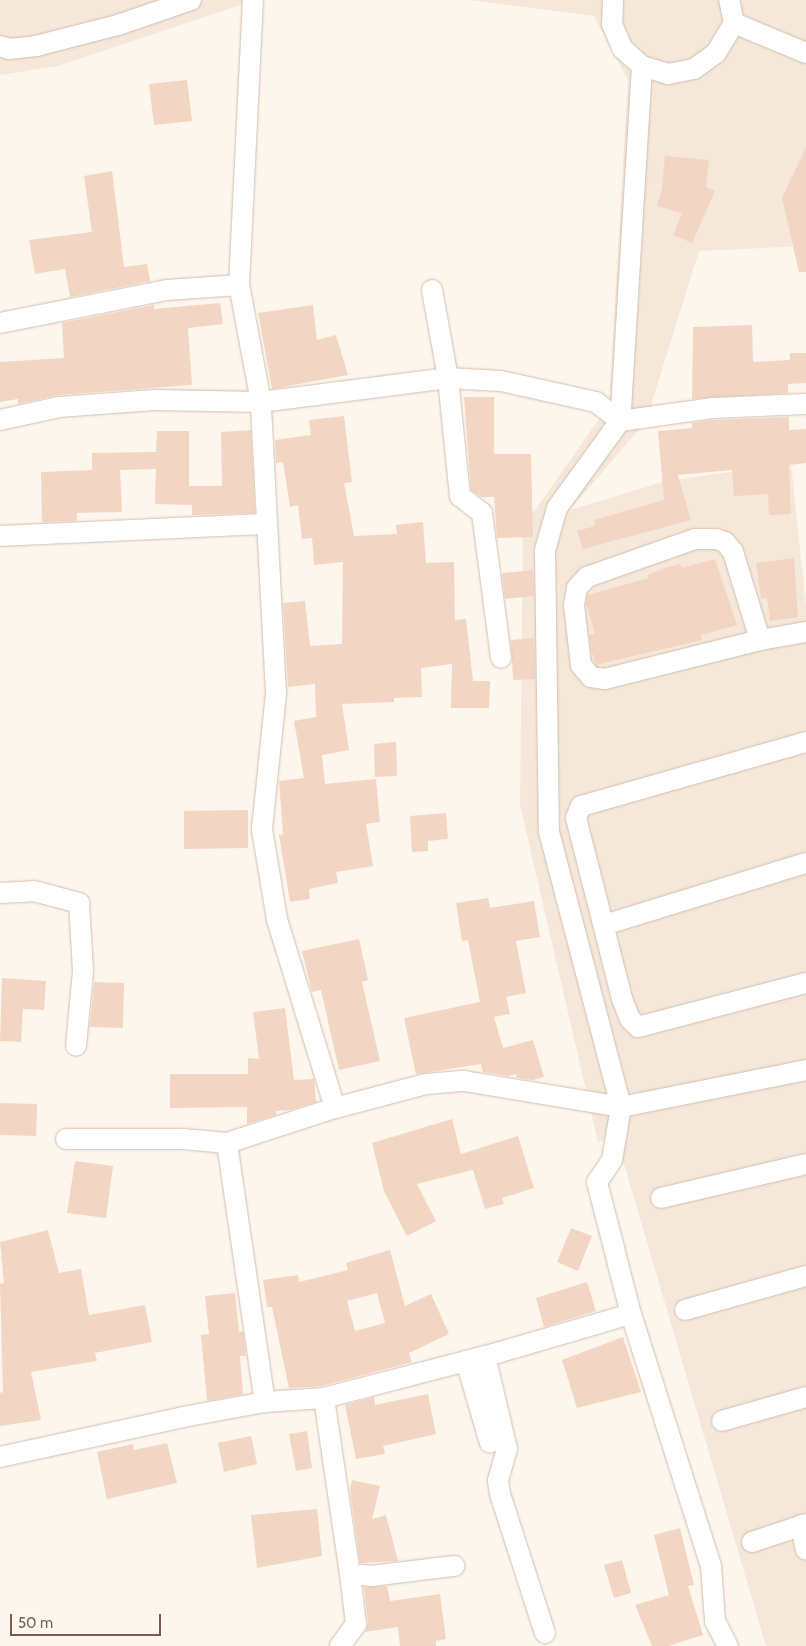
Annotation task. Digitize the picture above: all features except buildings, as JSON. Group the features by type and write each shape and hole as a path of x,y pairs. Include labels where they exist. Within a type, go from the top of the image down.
{"street":[{"path":"0,46 36,46 118,25 191,0"},
{"path":"254,0 239,285 261,402 265,524 276,693 262,828 277,919 335,1108"},
{"path":"613,0 612,24 622,48 642,66 668,74 694,69 716,54 734,23 730,0"},
{"path":"734,23 806,53"},
{"path":"642,66 620,421 557,508 545,550 548,832 621,1107 612,1160 597,1182 631,1314 711,1566 716,1621 728,1646"},
{"path":"0,323 167,290 239,285"},
{"path":"432,290 448,378 460,496 482,513 501,658"},
{"path":"0,420 59,408 154,400 261,402 448,378 501,381 596,402 620,421 712,408 806,404"},
{"path":"0,536 265,524"},
{"path":"760,640 733,552 725,542 716,539 695,539 587,576 577,588 574,605 581,666 591,677 605,679 760,640 805,635"},
{"path":"806,742 581,806 576,818 579,842 604,925 622,999 630,1019 638,1027 806,983"},
{"path":"604,925 806,863"},
{"path":"0,893 34,891 79,903 83,971 76,1046"},
{"path":"66,1139 183,1139 227,1143 335,1108 426,1084 464,1082 621,1107 806,1070"},
{"path":"227,1143 265,1402"},
{"path":"661,1198 806,1164"},
{"path":"685,1310 806,1276"},
{"path":"0,1457 265,1402 324,1398 631,1314"},
{"path":"475,1358 490,1443"},
{"path":"475,1358 507,1449 498,1481 500,1494 545,1633"},
{"path":"722,1421 806,1397"},
{"path":"324,1398 356,1624 340,1646"},
{"path":"752,1542 803,1524 806,1550"},
{"path":"350,1574 371,1576 454,1566"}],"shaded area":[{"path":"0,0 255,0 58,66 0,75"},
{"path":"470,0 806,0 806,246 699,251 646,421 570,510 666,481 791,463 806,606 806,1646 767,1646 765,1643 616,1137 598,1142 520,805 523,527 609,405 628,80 594,16"}]}
